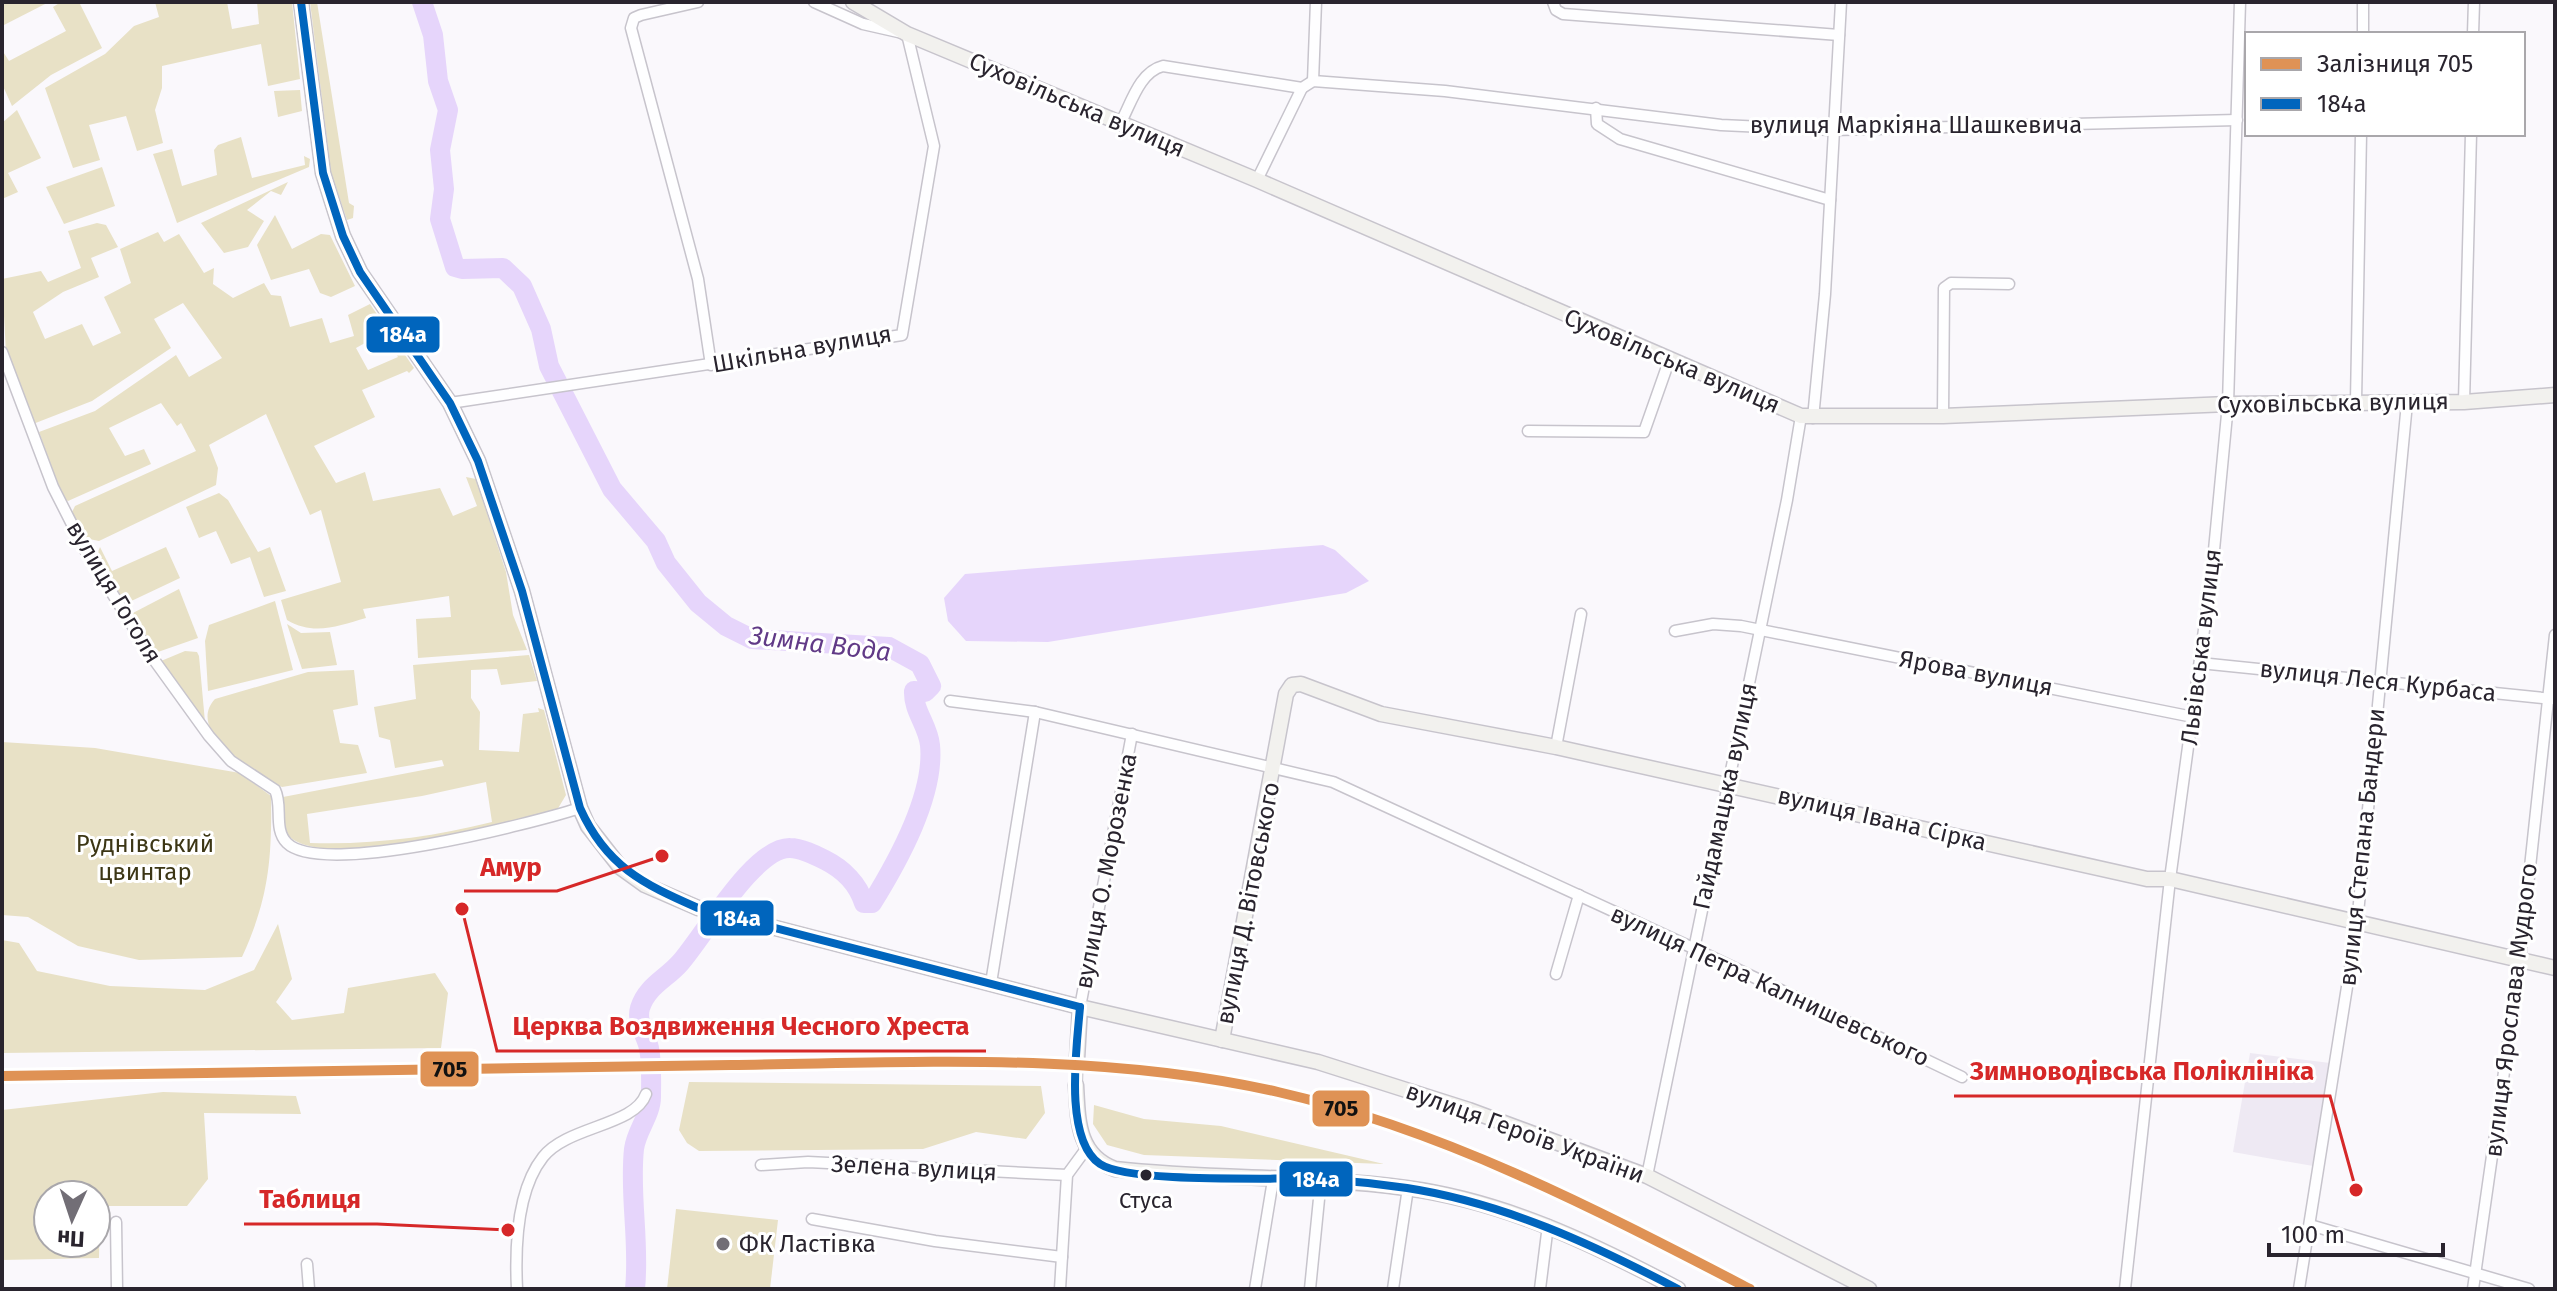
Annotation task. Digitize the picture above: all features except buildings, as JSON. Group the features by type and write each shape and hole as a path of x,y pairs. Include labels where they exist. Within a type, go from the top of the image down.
{"street":[{"name":"вулиця Героїв України","path":"301,2 323,173 345,244 360,272 450,403 497,511 540,652 580,808 597,839 620,867 645,885 698,908 1080,1007 1318,1062 1469,1110 1647,1176 1869,1289"},
{"path":"698,2 641,15 634,18 631,28 698,279 711,365"},
{"path":"814,2 863,24 907,34"},
{"name":"Суховільська вулиця","path":"853,2 907,34 1257,180 1669,361 1807,417 1943,416 2356,401 2464,402 2555,395"},
{"path":"1257,180 1302,88 1313,81 1316,2"},
{"path":"1553,2 1556,10 1563,14 1839,35"},
{"name":"Гайдамацька вулиця","path":"1647,1176 1807,417 1830,200 1841,2"},
{"name":"Львівська вулиця","path":"2125,1289 2170,879 2200,663 2228,404 2240,2"},
{"path":"2363,2 2363,32"},
{"path":"2473,32 2474,2"},
{"name":"Шкільна вулиця","path":"450,403 902,335 934,146 907,34"},
{"path":"1120,124 1144,78 1153,68 1163,66 1302,88"},
{"name":"вулиця Маркіяна Шашкевича","path":"1313,81 1445,91 1721,125 1833,130 2237,120"},
{"path":"1596,108 1597,124 1620,139 1830,200"},
{"path":"2356,401 2361,136"},
{"path":"2464,402 2471,136"},
{"path":"1943,416 1944,288 1951,283 2009,284"},
{"name":"вулиця Гоголя","path":"2,352 53,487 85,550 152,657 209,736 231,761 271,785 278,797 283,837 296,849 312,851 432,845 580,808"},
{"path":"1528,431 1644,432 1669,361"},
{"name":"вулиця Степана Бандери","path":"2299,1289 2357,924 2407,403"},
{"path":"1556,747 1581,614"},
{"name":"Ярова вулиця","path":"1675,631 1713,624 1760,629 2193,717"},
{"name":"вулиця Ярослава Мудрого","path":"2473,1289 2520,960 2552,699 2555,635"},
{"name":"вулиця Леся Курбаса","path":"2200,663 2552,699"},
{"name":"вулиця Івана Сірка","path":"1273,766 1286,694 1292,685 1301,684 1381,714 1556,747 2147,879 2170,879 2555,968"},
{"name":"вулиця Петра Калнишевського","path":"950,701 1035,712 1333,782 1693,948 1962,1077"},
{"path":"991,983 1035,712"},
{"name":"вулиця О. Морозенка","path":"1080,1007 1132,734"},
{"name":"вулиця Д. Вітовського","path":"1222,1040 1273,766"},
{"name":"вулиця Петра Калнишевського","path":"1556,974 1579,895"},
{"path":"1077,1059 1080,1007"},
{"path":"1076,1085 1078,1126 1086,1149 1099,1164 1115,1169 1273,1180 1321,1179 1408,1188 1480,1203 1548,1225 1678,1289"},
{"path":"517,1289 515,1254 521,1208 543,1157 566,1138 637,1110 646,1094"},
{"path":"1060,1289 1067,1175 1086,1149"},
{"name":"Зелена вулиця","path":"761,1165 808,1162 1067,1175"},
{"path":"1310,1289 1321,1179"},
{"path":"1255,1289 1273,1180"},
{"path":"1393,1289 1408,1188"},
{"path":"812,1219 935,1241 1062,1257"},
{"path":"116,1222 117,1289"},
{"path":"1540,1289 1548,1225"},
{"path":"2310,1225 2529,1289"},
{"path":"307,1264 309,1289"}],"shaded area":[{"path":"1323,545 1335,550 1369,581 1346,593 1048,642 966,641 948,621 944,598 965,574"},
{"path":"2250,1053 2330,1063 2313,1166 2233,1152"}],"green space":[{"path":"2,2 49,2 2,26"},
{"path":"61,2 79,2 102,48 51,75 12,106 2,84 2,50 9,61 66,31 53,7"},
{"path":"155,2 227,2 232,29 259,24 257,2 292,2 300,79 268,86 261,44 162,66 162,88 155,110 163,143 137,151 126,116 89,125 100,160 73,168 45,88 105,54 134,26 159,17"},
{"path":"310,2 317,2 349,203 354,206 353,218 347,220 331,172"},
{"path":"300,90 302,111 278,117 274,91"},
{"path":"17,110 41,158 8,173 18,192 2,199 2,123"},
{"path":"241,137 252,178 305,165 304,156 310,159 309,167 177,223 153,154 172,149 182,186 217,175 214,150 218,145"},
{"path":"102,167 115,206 64,224 46,187"},
{"path":"288,182 281,195 271,191 247,210 264,221 248,247 224,253 201,223"},
{"path":"275,215 292,249 321,234 330,235 355,286 331,297 320,293 309,269 271,280 257,245"},
{"path":"97,223 106,225 118,247 91,258 99,277 63,292 33,312 45,339 82,324 93,346 121,333 104,297 131,283 120,249 158,232 164,242 179,234 204,273 214,268 213,284 233,298 264,283 271,295 281,296 290,327 322,318 330,343 354,336 348,315 370,304 414,368 409,373 407,371 362,390 375,417 314,446 336,483 365,472 373,501 440,488 453,516 477,506 466,477 476,479 506,572 513,615 527,650 418,658 416,619 451,617 449,596 363,609 366,618 326,628 307,628 287,620 281,600 341,582 321,510 310,515 266,414 209,445 218,468 216,485 99,541 84,538 71,514 75,506 196,451 181,423 177,426 161,403 109,428 125,456 144,449 151,464 68,501 63,498 39,432 95,411 176,355 189,377 222,358 183,303 154,319 171,348 92,401 33,424 6,353 2,279 41,271 48,282 81,268 68,231","holes":["383,333 398,357 368,370 356,348"]},
{"path":"219,493 228,500 258,552 270,547 286,591 264,597 250,557 231,564 216,531 199,538 186,507"},
{"path":"100,547 112,571 166,547 180,578 125,604 96,557"},
{"path":"179,589 198,638 155,653 131,614"},
{"path":"275,601 293,670 208,691 205,641 209,625"},
{"path":"287,624 301,633 330,632 337,665 302,669"},
{"path":"185,651 197,652 199,656 205,722 161,661"},
{"path":"529,655 537,681 501,685 497,669 471,670 471,698 480,712 479,750 519,752 523,714 539,712 538,708 544,710 566,795 557,810 502,827 380,848 311,846 291,838 281,814 283,797 444,766 442,760 395,768 390,740 379,737 374,707 416,699 413,665","holes":["486,782 492,822 402,839 310,843 307,814 422,796"]},
{"path":"354,670 358,705 333,710 340,743 358,745 367,773 282,787 242,763 216,738 209,725 208,712 215,699 308,672"},
{"name":"Руднівський цвинтар","path":"2,742 95,748 240,773 271,796 267,878 258,916 242,957 139,960 78,946 28,917 2,915"},
{"path":"278,924 292,979 276,1002 292,1020 344,1013 348,988 435,973 448,993 441,1048 2,1053 2,940 19,943 37,971 110,986 205,990 254,970"},
{"path":"689,1082 1041,1086 1045,1113 1026,1139 976,1132 923,1149 699,1151 687,1143 679,1130"},
{"path":"163,1092 296,1096 301,1114 204,1113 208,1179 187,1206 112,1206 112,1179 32,1179 32,1259 50,1259 2,1260 2,1110"},
{"path":"1094,1105 1144,1119 1221,1126 1384,1164 1144,1155 1107,1145 1093,1124"},
{"name":"ФК Ластівка","path":"676,1209 778,1220 770,1289 667,1289"}],"waterway":[{"name":"Зимна Вода","path":"422,2 433,35 438,81 448,110 440,150 444,189 440,219 455,267 503,268 522,286 541,329 549,366 612,489 656,541 666,563 698,603 726,626 752,639 889,647 920,664 931,686 925,692 914,691 930,745 927,785 913,827 872,903 864,903 849,878 825,860 794,848 776,852 746,877 680,963 643,1000 639,1018 650,1054 651,1097 634,1149 635,1289"}],"tunnel":[{"path":"1076,1085 1077,1059"}],"rail line":[{"name":"705","path":"2,1076 937,1062 1006,1062 1143,1070 1278,1092 1401,1128 1461,1150 1578,1202 1750,1289"}],"transit line":[{"name":"184а","path":"301,2 323,173 343,236 360,272 450,403 478,461 522,591 580,808 602,845 614,859 643,881 698,908 1080,1007"},
{"name":"184а","path":"1080,1007 1075,1067 1077,1113 1088,1152 1100,1164 1117,1170 1172,1177 1323,1179 1443,1195 1547,1227 1678,1289"}],"place":[{"name":"Амур","path":"662,856"},
{"name":"Церква Воздвиження Чесного Хреста","path":"462,909"},
{"name":"Стуса","path":"1146,1175"},
{"name":"Зимноводівська Поліклініка","path":"2356,1190"},
{"name":"Таблиця","path":"508,1230"},
{"name":"ФК Ластівка","path":"723,1244"}]}
